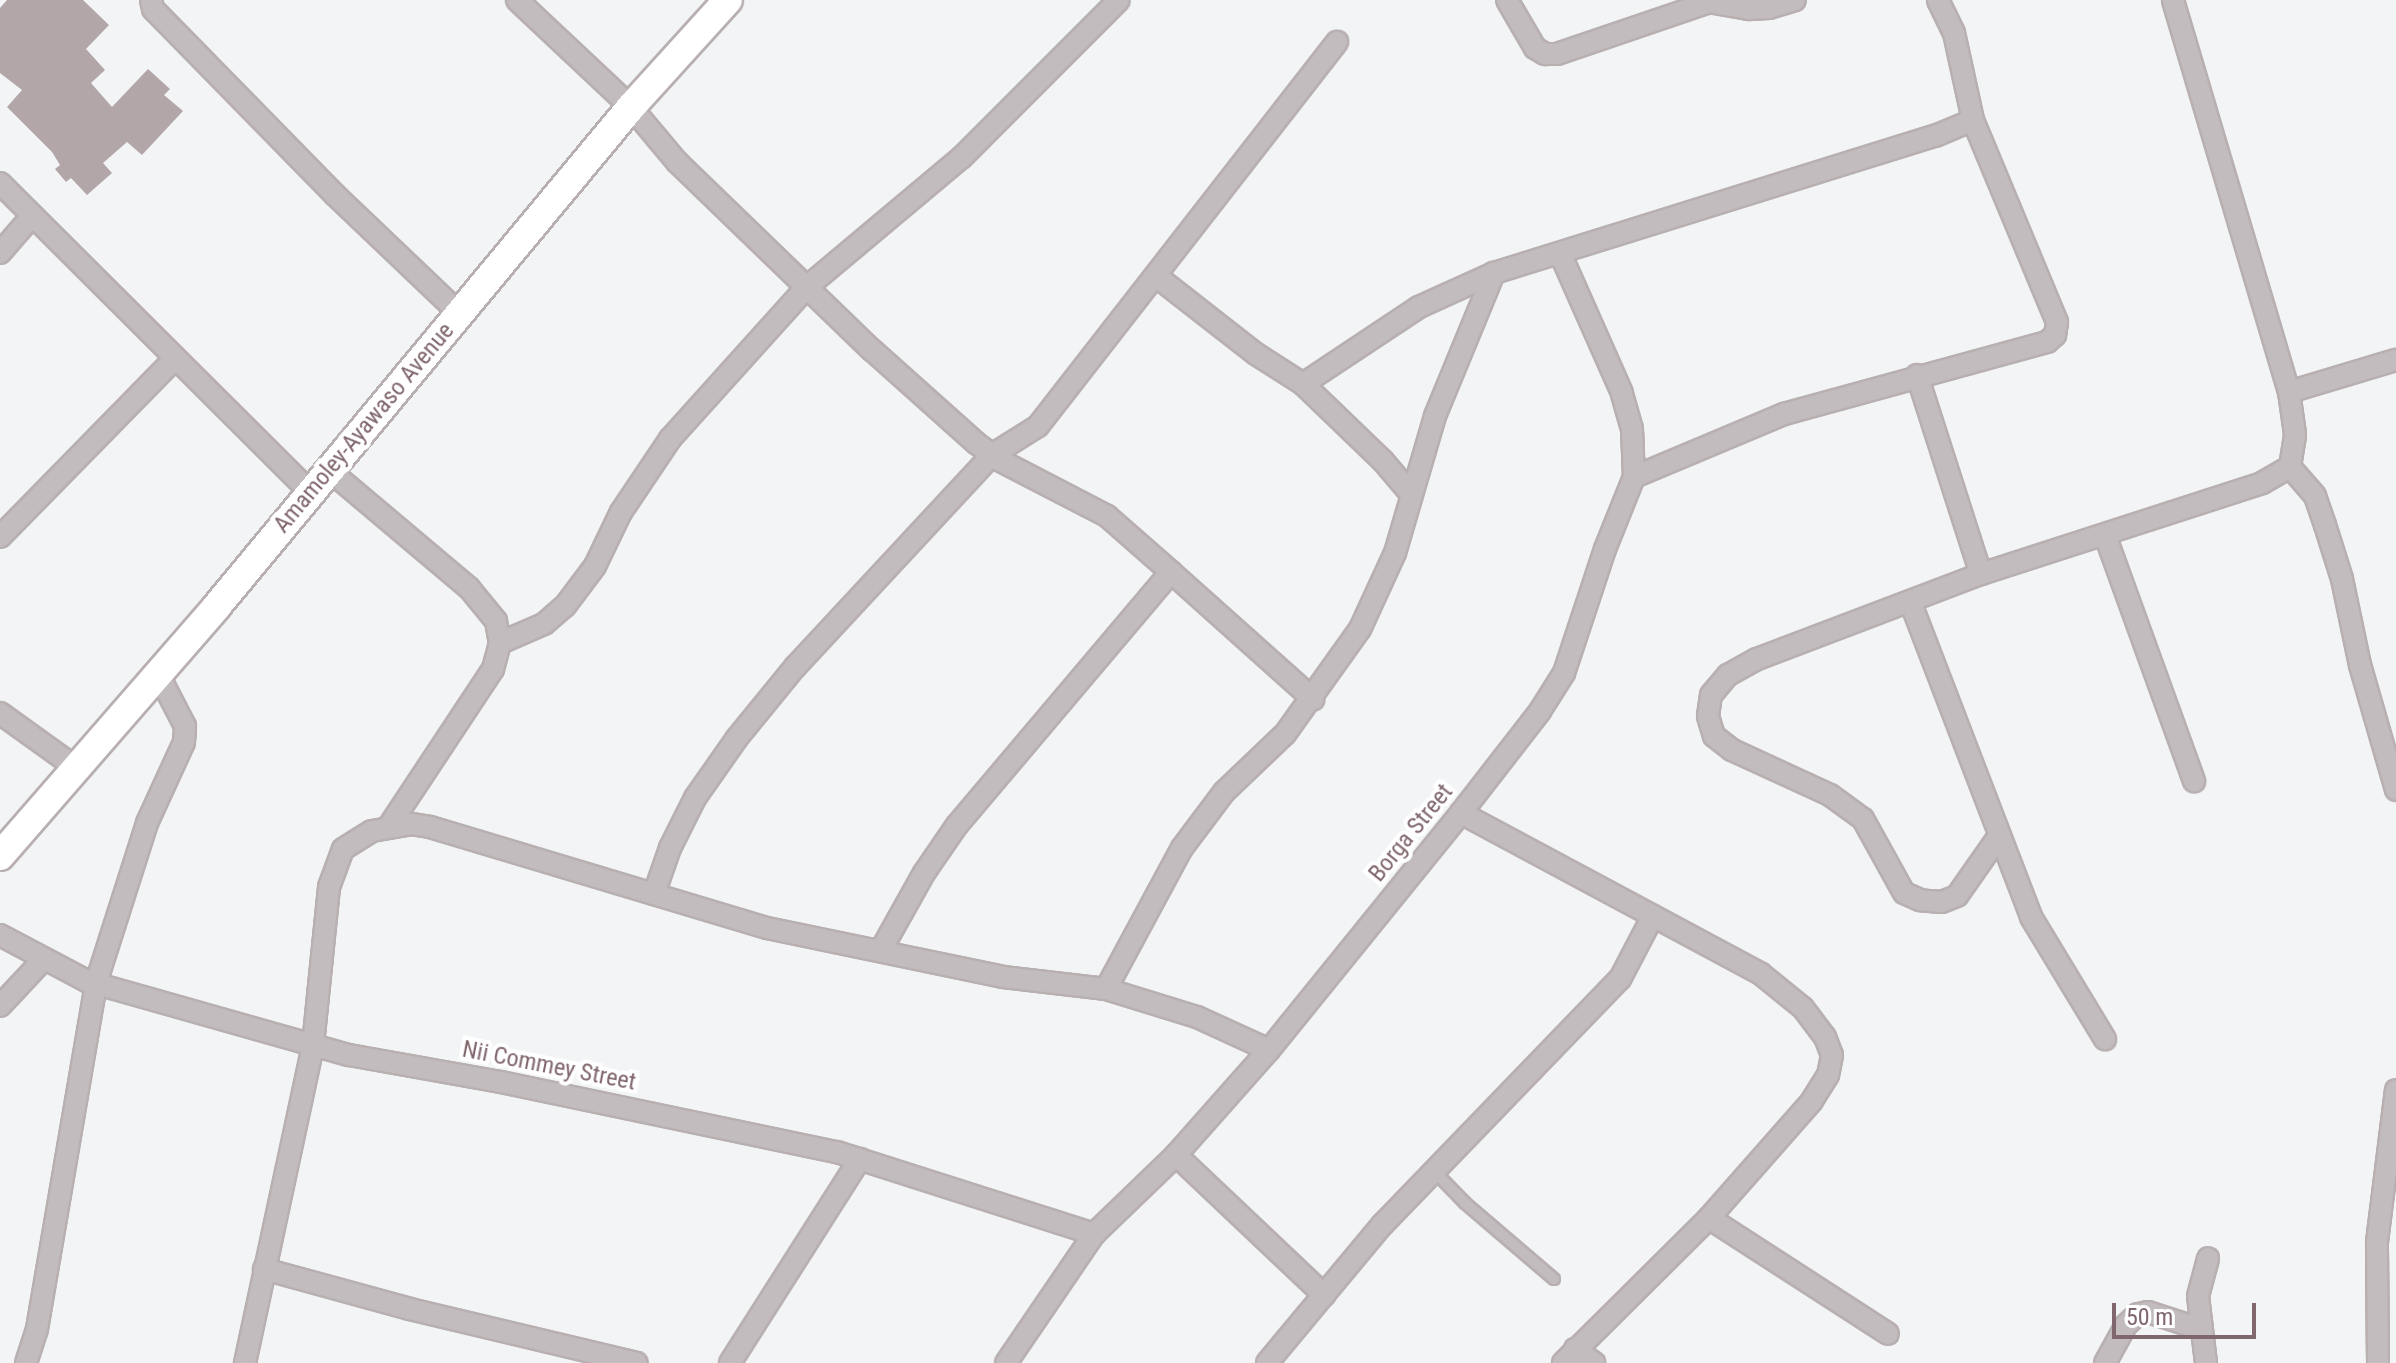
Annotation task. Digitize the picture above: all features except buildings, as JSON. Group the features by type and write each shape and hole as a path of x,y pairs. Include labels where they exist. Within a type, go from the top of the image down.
{"street":[{"path":"151,0 153,9 335,195 459,313"},
{"path":"517,0 631,107 677,162 872,350 992,455 1107,516 1313,699"},
{"name":"Amamoley-Ayawaso Avenue","path":"0,856 78,769 330,471 631,107 728,0"},
{"path":"500,643 544,624 565,606 595,566 621,512 670,439 807,287 961,158 1119,0"},
{"path":"1507,0 1535,48 1545,54 1557,54 1715,2 1749,9 1769,8 1795,0"},
{"path":"1634,477 1784,414 1917,375 2047,342 2055,335 2057,322 1973,120 1954,33 1938,0"},
{"path":"2173,0 2289,392 2295,434 2290,467 2315,496 2325,525 2342,579 2360,665 2396,790"},
{"path":"654,894 670,848 695,798 737,738 795,667 992,455 1038,426 1337,42"},
{"path":"1303,384 1419,307 1494,273 1935,136 1973,120"},
{"path":"0,183 311,493"},
{"path":"0,253 32,216"},
{"name":"Borga Street","path":"1006,1363 1094,1234 1176,1155 1269,1050 1461,813 1564,673 1605,549 1634,477 1632,429 1622,393 1560,253"},
{"path":"1106,989 1182,848 1224,792 1285,734 1313,699 1360,629 1395,553 1440,403 1494,273"},
{"path":"1156,276 1256,354 1303,384 1383,461 1411,494"},
{"path":"0,537 175,358"},
{"path":"2289,392 2396,360"},
{"path":"1917,375 1981,574"},
{"path":"1999,836 1957,896 1941,902 1920,900 1904,893 1863,819 1830,795 1732,750 1714,736 1708,716 1711,695 1728,675 1757,659 1981,574 2262,483 2290,467"},
{"path":"330,471 469,588 496,621 500,643 493,669 389,826"},
{"path":"2105,535 2194,781"},
{"path":"881,950 924,873 957,825 1171,572"},
{"path":"1910,601 2031,917 2105,1039"},
{"path":"26,1363 37,1329 96,983 147,823 184,742 185,726 158,674"},
{"path":"0,713 78,769"},
{"path":"1461,813 1761,974 1803,1008 1825,1037 1832,1055 1828,1075 1812,1101 1709,1218 1569,1356 1594,1363"},
{"path":"245,1363 313,1045 329,887 335,863 343,849 354,840 389,826 411,824 443,830 767,928 1003,977 1106,989 1197,1017 1269,1050"},
{"path":"1267,1363 1383,1224 1620,979 1653,916"},
{"name":"Nii Commey Street","path":"0,935 43,960 96,983 349,1055 672,1116 860,1159 1094,1234"},
{"path":"0,1006 43,960"},
{"path":"2378,1363 2377,1242 2382,1181 2396,1090"},
{"path":"1176,1155 1324,1295"},
{"path":"730,1363 860,1159"},
{"path":"1709,1218 1888,1334"},
{"path":"2206,1363 2198,1296 2208,1258"},
{"path":"264,1269 410,1309 637,1363"},
{"path":"2105,1363 2126,1325 2138,1314 2148,1312 2200,1329"}],"lane":[{"path":"1434,1171 1465,1203 1554,1279"}]}
